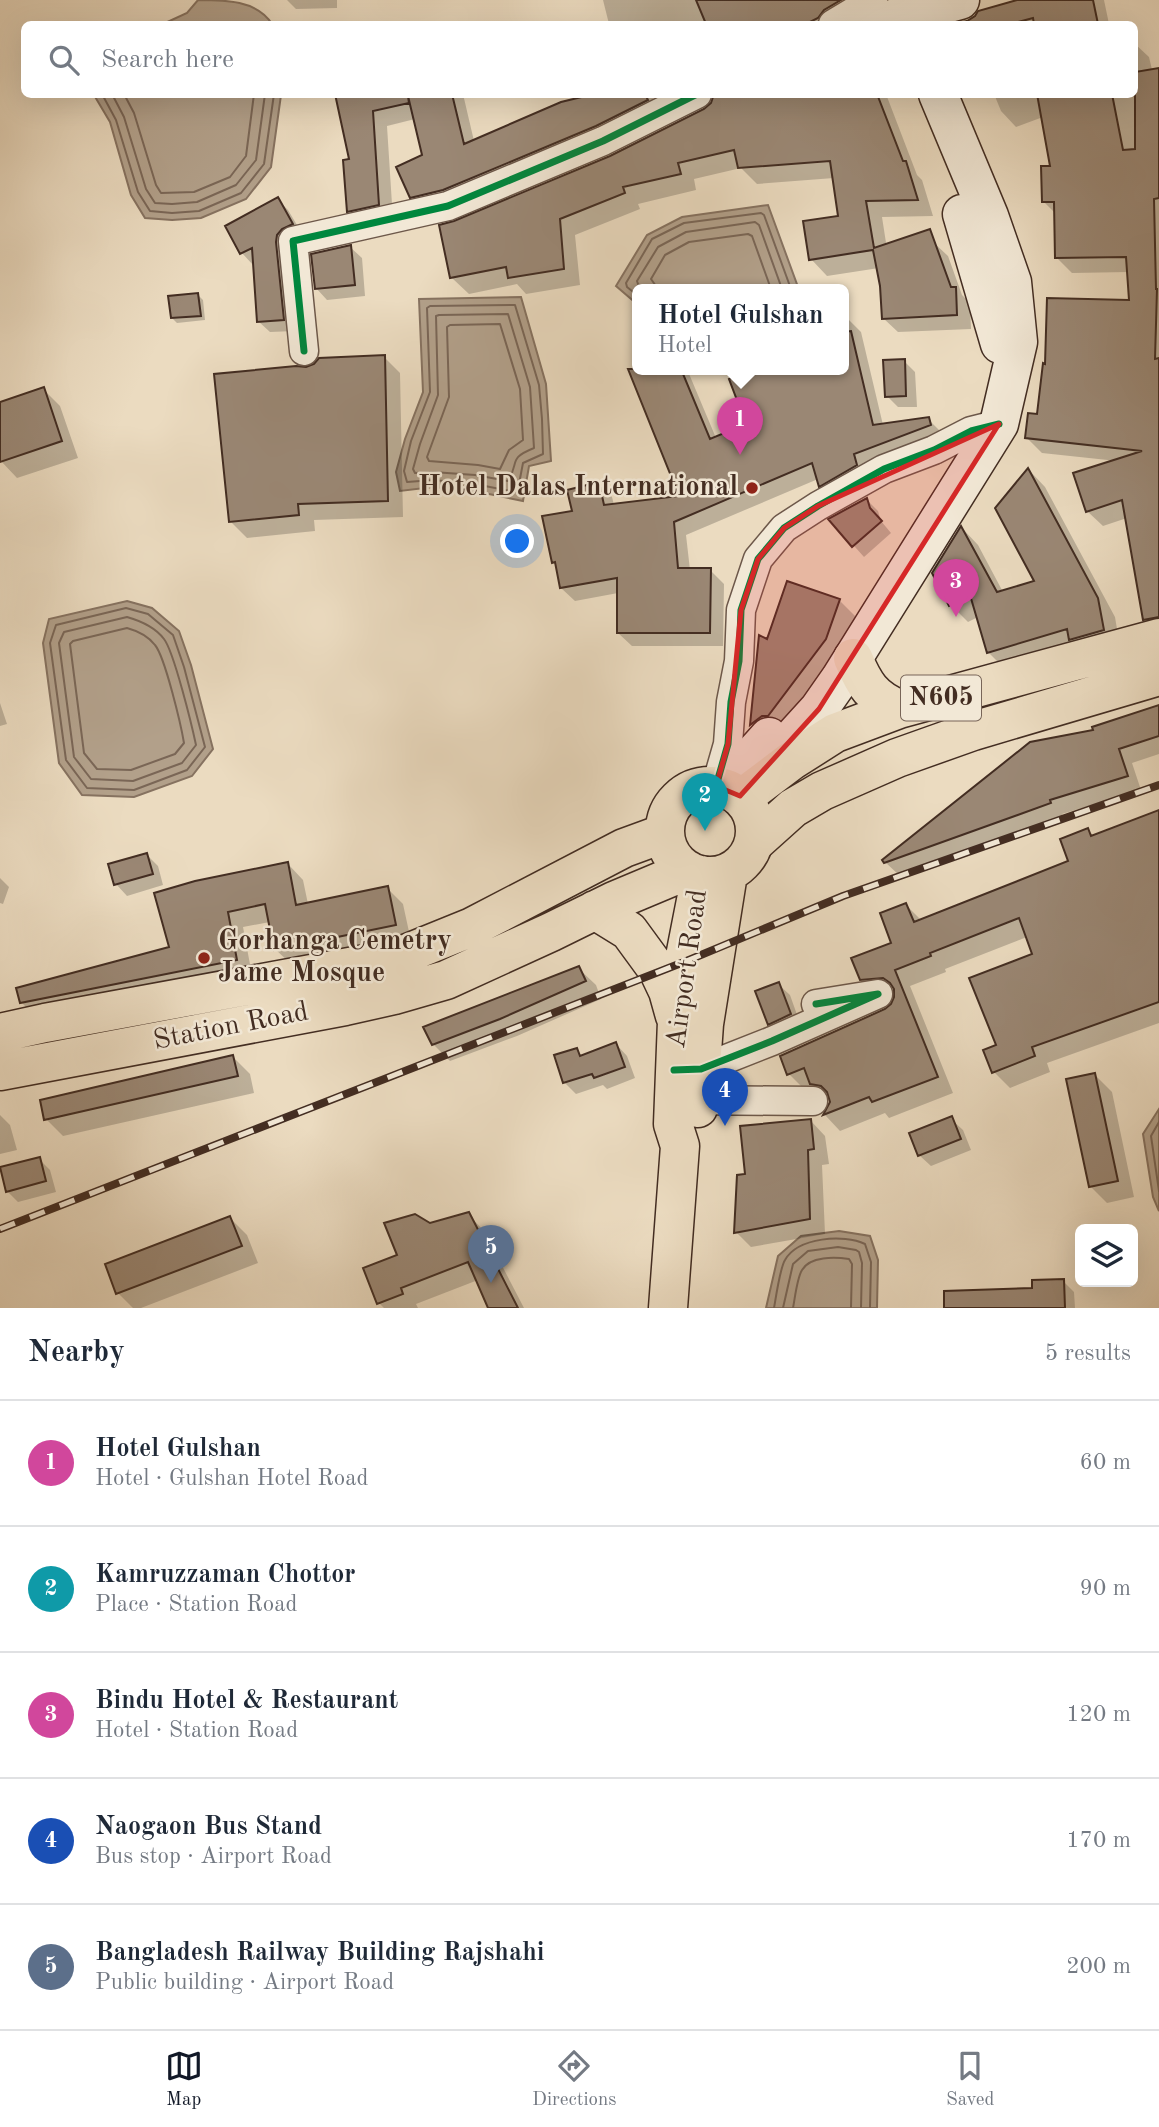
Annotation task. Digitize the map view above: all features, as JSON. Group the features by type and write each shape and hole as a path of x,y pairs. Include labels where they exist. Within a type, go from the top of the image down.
{"main road":[{"path":"886,11 960,0"},
{"path":"730,792 804,698 858,597 985,428 1000,343 966,224 913,98"},
{"path":"730,792 819,709 853,658 985,428 1018,342 1012,282 989,215 940,98"},
{"name":"N605","path":"665,833 667,817 674,803 686,793 700,787 730,792 791,761 835,733 899,709 1159,638"},
{"path":"853,658 871,692 883,702 899,709"},
{"name":"N605","path":"706,872 739,865 754,843 793,808 822,791 897,758 986,727 1159,676"},
{"path":"730,792 749,808 754,819 754,843"},
{"path":"665,833 668,847 676,860 706,872"},
{"name":"Station Road","path":"0,1033 393,959 472,927 624,848 665,833"},
{"name":"Station Road","path":"0,1071 394,995 446,980 595,910 706,872"},
{"name":"Airport Road","path":"668,1308 680,1146 696,1125 677,1021 684,962 706,872"},
{"name":"Airport Road","path":"687,1085 704,1024 706,872"},
{"path":"595,910 629,931 659,972 677,1021"}],"street":[{"path":"844,21 886,11"},
{"path":"304,351 293,241 448,206 603,141 689,98"},
{"path":"730,792 728,744 731,702 740,662 741,610 758,559 784,528 818,506 884,469 985,428"},
{"path":"687,1085 772,1041 878,994 816,1004"},
{"path":"687,1085 813,1101"}],"highlighted area":[{"path":"999,424 819,709 740,796 716,786 728,744 741,610 758,559 784,528 818,506"}],"water":[{"path":"198,0 229,1 258,10 270,21 170,21 187,13"},
{"path":"96,98 281,98 271,167 246,199 201,218 145,218 131,195 110,122"},
{"path":"768,205 797,284 632,284 632,300 616,286 647,235 682,217"},
{"path":"521,297 546,384 551,461 529,466 523,501 474,491 433,487 400,491 396,472 423,392 419,299"},
{"path":"127,601 152,608 179,631 191,665 213,749 192,776 134,797 82,795 59,763 43,643 49,619"},
{"path":"1159,1109 1159,1211 1153,1197 1143,1134"},
{"path":"839,1231 870,1236 878,1260 877,1308 766,1308 778,1256 801,1236"}],"building":[{"path":"696,0 841,0 812,21 705,21"},
{"path":"1017,0 1093,0 1097,21 1034,21 1033,18 1022,21 967,21 978,11"},
{"path":"1159,68 1159,198 1154,199 1157,289 1155,359 1159,358 1159,617 1143,620 1122,500 1086,512 1073,473 1142,451 1025,438 1028,413 1037,414 1043,363 1045,364 1047,298 1129,300 1126,257 1055,258 1054,202 1042,202 1041,166 1050,166 1038,98 1113,98 1123,150 1135,149 1138,72"},
{"path":"336,98 408,98 409,103 373,111 379,205 347,212 343,160 349,159"},
{"path":"408,98 453,98 464,144 561,102 578,98 648,100 596,126 443,190 410,198 396,167 422,155"},
{"path":"713,98 879,98 903,161 906,161 918,200 866,201 874,248 930,229 951,287 956,287 957,315 882,319 880,286 873,250 809,260 803,221 838,216 830,161 738,168 734,150 678,163 681,174 623,187 625,193 560,219 564,269 508,278 506,267 450,278 439,225 610,156 711,103"},
{"path":"278,197 293,224 282,229 276,242 284,320 257,322 252,248 240,254 225,226"},
{"path":"351,245 355,285 315,289 311,254"},
{"path":"198,293 201,316 171,318 168,296"},
{"path":"849,331 873,425 929,417 931,425 854,454 857,465 819,487 812,463 674,522 678,568 711,568 710,633 617,633 617,578 560,588 542,516 572,511 567,490 599,482 604,505 679,496 628,369 632,369 632,375 683,375 710,439 746,424 729,379 739,375 849,375"},
{"path":"385,355 388,501 298,504 299,515 229,522 214,374 306,367 319,358"},
{"path":"905,359 906,396 885,397 883,360"},
{"path":"44,387 62,441 0,462 0,402"},
{"path":"1028,468 1098,598 1104,630 1069,640 1067,629 987,653 970,595 949,606 932,573 961,526 997,592 1034,581 995,508"},
{"path":"867,498 870,508 882,521 852,547 828,519"},
{"path":"787,581 840,599 826,639 768,716 762,716 750,725 759,635 767,639"},
{"path":"1159,705 1159,736 1119,749 1128,776 1050,800 1051,803 884,863 882,860 1030,742 1093,730 1092,727"},
{"path":"1159,810 1159,1002 1032,1047 1035,1056 992,1073 983,1050 996,1045 969,978 1032,954 1019,918 930,953 931,956 895,970 938,1077 872,1102 869,1097 823,1115 830,1102 827,1092 821,1086 810,1084 804,1068 787,1075 780,1056 891,1004 894,989 890,983 883,978 860,980 851,958 891,943 880,913 906,903 914,922 1068,861 1060,839 1088,828 1091,836"},
{"path":"147,853 153,874 114,885 108,864"},
{"path":"288,862 296,905 388,886 396,925 274,950 265,904 228,912 237,960 20,1003 16,988 169,947 154,893 195,881"},
{"path":"579,966 586,981 500,1019 432,1045 423,1027"},
{"path":"779,982 791,1014 768,1025 755,991"},
{"path":"616,1042 625,1067 594,1078 592,1074 563,1083 554,1055 577,1048 580,1056"},
{"path":"233,1055 238,1076 44,1120 40,1100"},
{"path":"1095,1073 1118,1181 1089,1187 1066,1079"},
{"path":"952,1116 961,1139 918,1156 909,1133"},
{"path":"811,1119 814,1149 808,1150 810,1219 734,1233 737,1175 745,1174 740,1126"},
{"path":"40,1157 46,1181 6,1192 0,1167"},
{"path":"469,1212 518,1308 488,1308 468,1262 401,1288 403,1294 377,1304 363,1268 397,1255 384,1223 415,1214 430,1223"},
{"path":"230,1216 242,1246 116,1294 105,1264"},
{"path":"1064,1279 1065,1308 944,1308 944,1291 1032,1288 1032,1280"}],"railway":[{"path":"0,1229 684,962 843,896 1159,785"}],"cycle path":[{"path":"304,351 293,241 448,206 603,141 689,98"},
{"path":"716,786 728,744 731,702 739,661 741,610 758,559 784,528 884,469 934,450 971,431 999,424"},
{"path":"674,1070 701,1069 878,994 816,1004"}],"place":[{"name":"Hotel Gulshan","path":"740,455"},
{"name":"Hotel Dalas International","path":"752,488"},
{"name":"Bindu Hotel & Restaurant","path":"956,617"},
{"name":"Kamruzzaman Chottor","path":"705,831"},
{"name":"Gorhanga Cemetry Jame Mosque","path":"204,958"},
{"name":"Naogaon Bus Stand","path":"725,1126"},
{"name":"Bangladesh Railway Building Rajshahi","path":"491,1283"}]}
